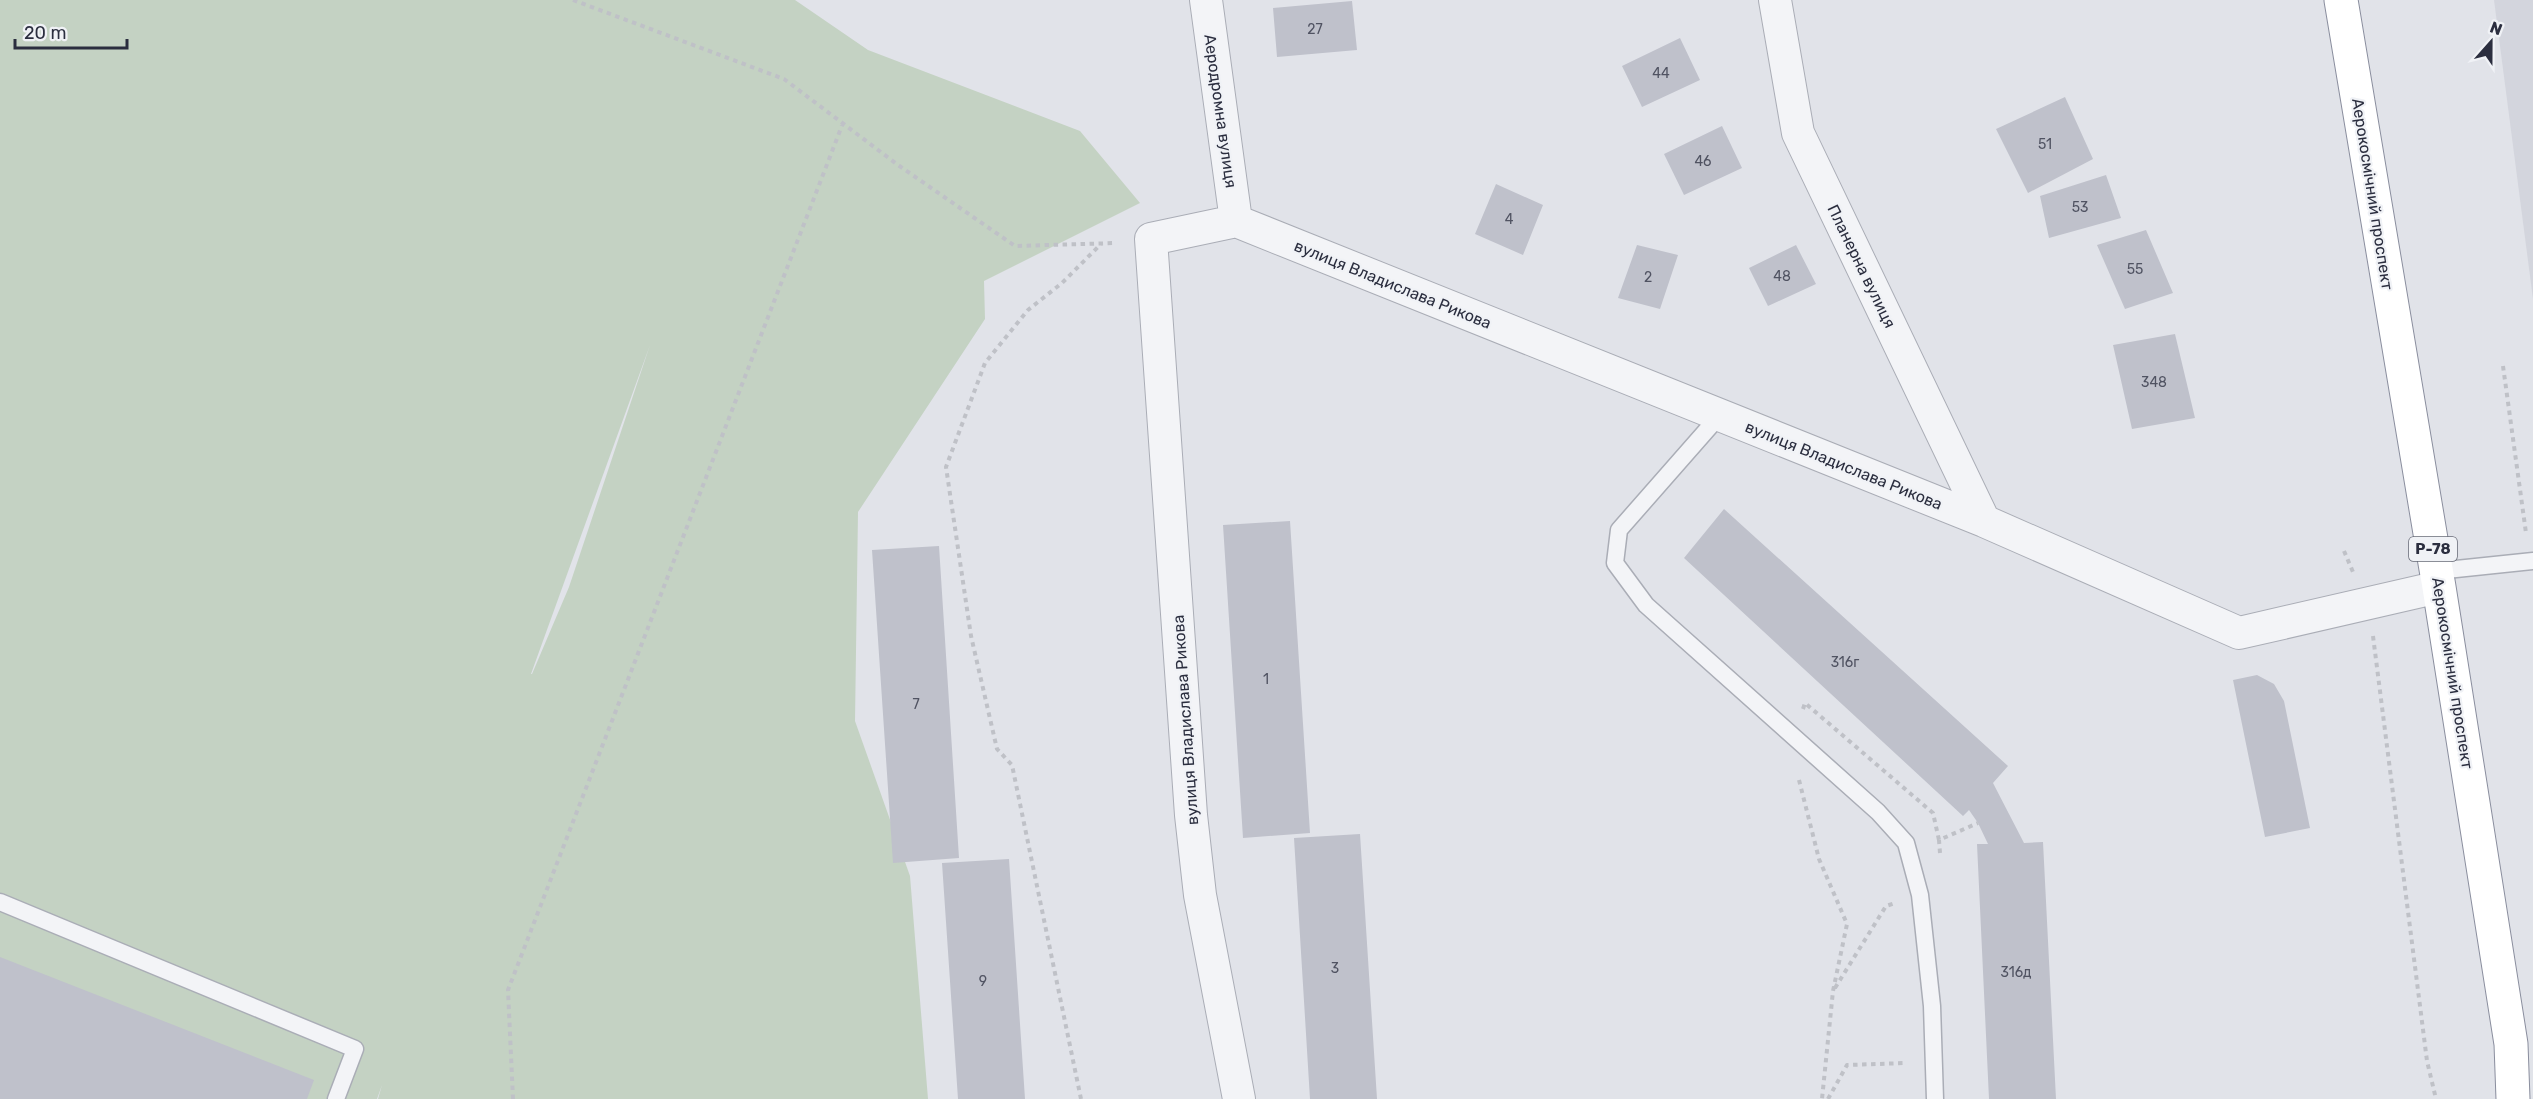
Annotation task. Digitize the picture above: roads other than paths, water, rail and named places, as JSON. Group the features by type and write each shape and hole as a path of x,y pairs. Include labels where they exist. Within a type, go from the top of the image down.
{"highway":[{"name":"Аерокосмічний проспект","path":"2341,0 2438,579 2511,1044 2513,1099"}],"street":[{"name":"Аеродромна вулиця","path":"1206,0 1236,221"},
{"name":"Планерна вулиця","path":"1775,0 1798,133 1984,521"},
{"name":"вулиця Владислава Рикова","path":"1239,1099 1200,895 1191,815 1152,239 1236,221 1984,521 2239,633 2365,604 2438,579"}],"lane":[{"path":"1720,415 1619,530 1616,563 1646,605 1878,812 1906,843 1920,895 1932,1006 1932,1062 1935,1099"},
{"path":"2438,579 2532,561"},
{"path":"0,902 355,1049 336,1099"}]}
